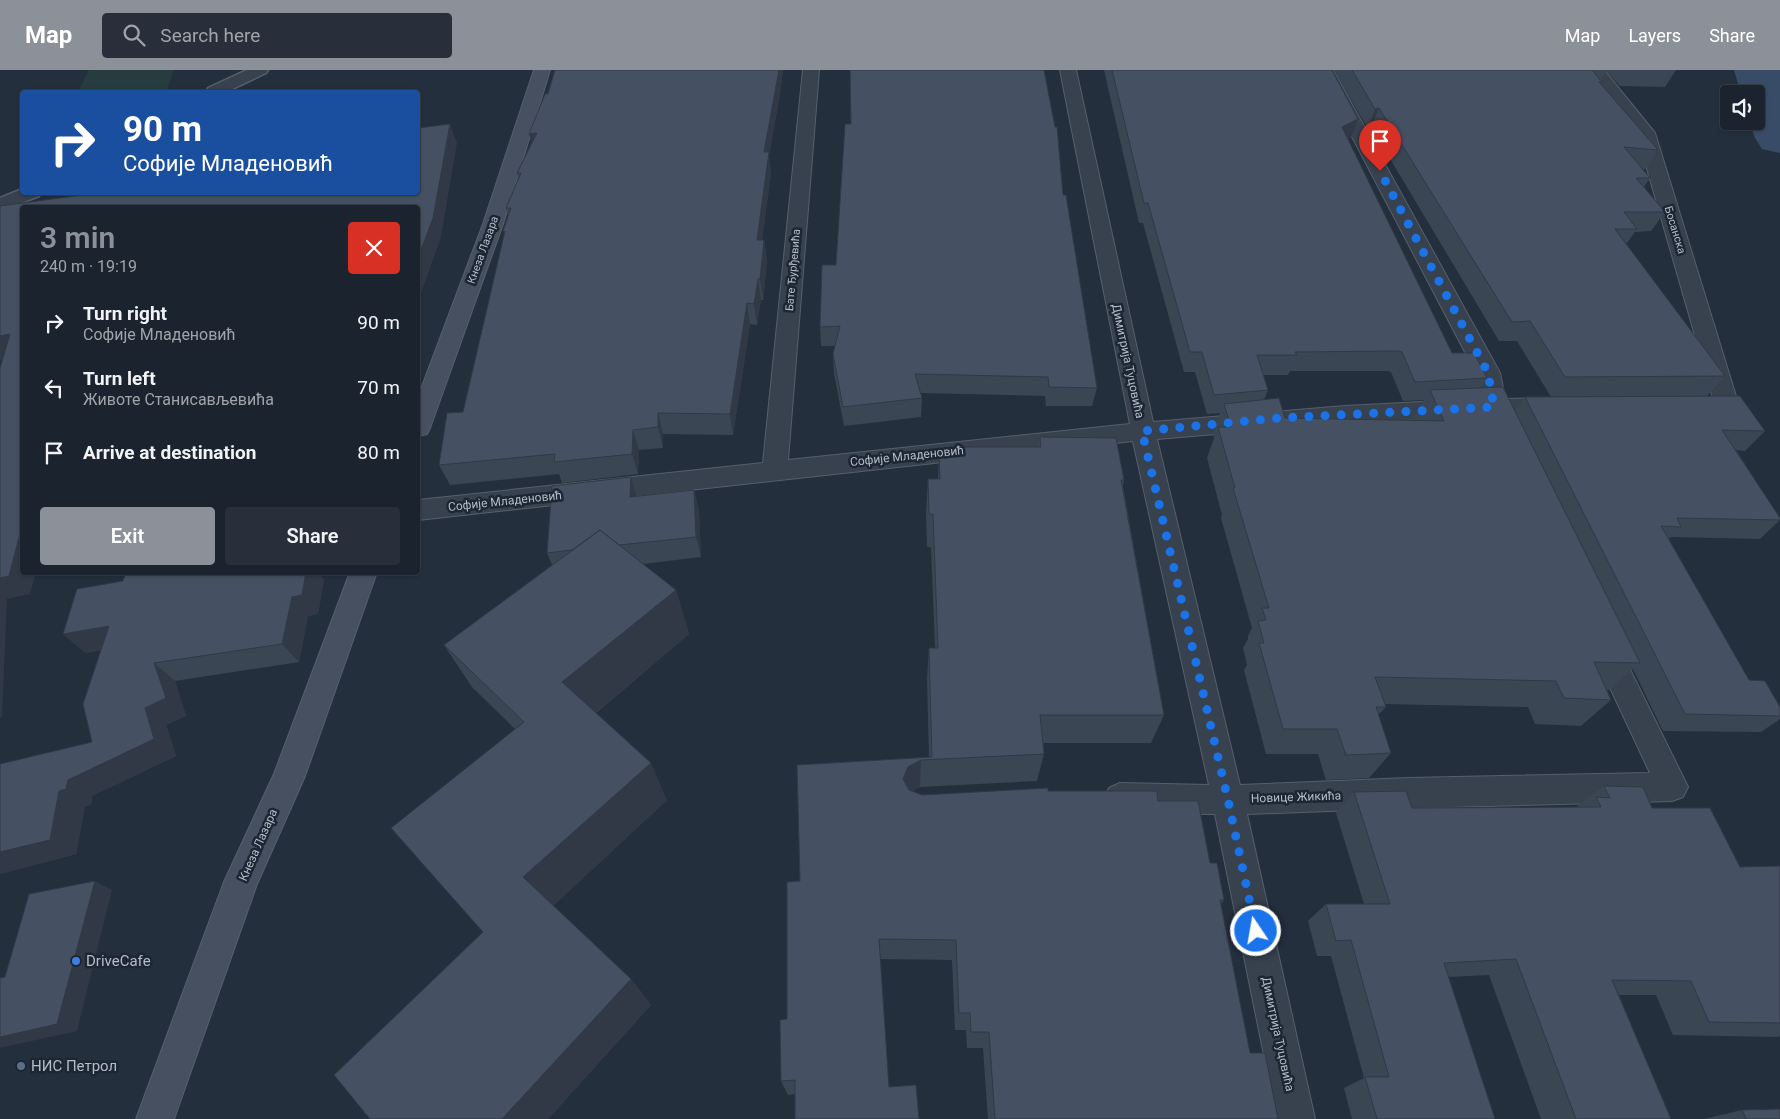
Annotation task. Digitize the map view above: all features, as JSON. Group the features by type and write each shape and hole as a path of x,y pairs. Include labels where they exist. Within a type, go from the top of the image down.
{"street":[{"name":"Кнеза Лазара","path":"420,423 493,224 542,70"},
{"name":"Бате Ђурђевића","path":"775,471 811,70"},
{"name":"Димитрија Туцовића","path":"1068,70 1142,431 1228,800 1296,1119"},
{"path":"1326,70 1488,373 1496,421 1509,448"},
{"name":"Босанска","path":"1595,70 1646,133 1727,406 1680,406"},
{"name":"Софије Младеновић","path":"420,510 1142,431 1280,418 1494,407 1573,406"},
{"name":"Кнеза Лазара","path":"155,1119 241,882 289,776 363,575"},
{"name":"Новице Жикића","path":"1093,798 1228,800 1409,793 1672,787 1595,626"}],"lane":[{"path":"218,90 260,70"},
{"path":"0,205 25,195"}],"green space":[{"path":"89,70 174,70 167,90 79,90"}],"building":[{"path":"555,70 779,70 764,152 769,152 757,240 764,240 760,279 758,279 754,304 747,303 730,414 658,413 658,427 633,430 632,454 554,462 555,454 439,465 447,413 463,412 505,231 503,231 511,208 506,208 521,173 517,173 537,133 529,134 545,94 548,94"},
{"path":"850,70 1044,70 1055,127 1057,127 1063,195 1066,195 1097,388 1049,387 1048,377 915,374 922,398 843,407 833,354 840,326 820,327 822,265 836,265 845,124 851,124"},
{"path":"1112,70 1332,70 1358,119 1342,127 1452,353 1474,353 1487,378 1415,382 1402,352 1397,351 1295,352 1297,355 1257,355 1268,390 1214,395 1202,352 1190,352 1148,203 1144,203"},
{"path":"1352,70 1592,70 1602,82 1599,82 1658,150 1624,147 1650,178 1636,178 1665,212 1624,212 1637,229 1615,229 1725,376 1565,377 1530,321 1512,322 1379,108 1375,109"},
{"path":"450,124 433,218 420,253 420,205 20,205 20,534 9,576 0,578 0,368 10,334 0,336 0,206 82,195 420,195 420,128"},
{"path":"1503,387 1640,663 1594,662 1611,700 1564,698 1556,681 1375,677 1386,707 1376,707 1391,753 1346,755 1337,729 1283,729 1259,643 1264,643 1258,621 1266,620 1262,608 1269,608 1233,488 1235,488 1218,427 1231,427 1224,404 1279,398 1285,418 1444,421 1430,390"},
{"path":"1740,396 1765,431 1722,430 1780,520 1677,518 1681,527 1661,526 1749,680 1765,681 1780,707 1780,716 1685,714 1525,397"},
{"path":"1040,437 1116,438 1124,480 1121,480 1164,715 1040,715 1044,754 921,760 908,767 903,779 909,790 922,795 1048,788 1048,791 1157,791 1158,801 1198,801 1210,863 1217,863 1224,900 1220,900 1250,1053 1265,1053 1278,1119 995,1119 989,1032 971,1032 970,1013 959,1013 956,940 879,939 889,1087 916,1085 919,1119 795,1119 795,1080 781,1081 780,1020 787,1019 787,882 800,881 797,765 932,757 929,648 938,648 933,514 929,514 928,479 940,479 939,455 960,455 959,447 1041,447"},
{"path":"631,477 630,497 694,490 696,537 619,545 600,530 572,550 547,553 552,486"},
{"path":"600,530 676,590 562,682 651,763 523,877 631,979 502,1119 370,1119 334,1075 483,932 391,828 524,722 444,645"},
{"path":"125,575 305,575 302,595 292,597 282,644 154,663 166,698 145,708 154,739 68,780 66,789 59,791 50,840 0,852 0,764 92,742 83,704 109,626 63,634 77,589 123,581"},
{"path":"1604,786 1643,787 1652,808 1710,808 1740,867 1780,866 1780,1023 1709,1022 1691,981 1612,980 1671,1119 1576,1119 1516,959 1444,963 1495,1119 1377,1119 1365,1077 1389,1077 1351,940 1336,941 1326,904 1390,904 1354,792 1406,791 1412,808 1601,807 1596,797 1610,798"},
{"path":"95,881 57,1024 0,1037 0,978 5,977 29,894"},
{"path":"1780,1109 1780,1119 1746,1119 1742,1110"}],"waterway":[{"path":"1757,70 1780,138"}],"place":[{"name":"DriveCafe","path":"76,961"},
{"name":"НИС Петрол","path":"21,1066"}],"route":[{"path":"1256,931 1228,800 1142,431 1280,418 1494,407 1488,373 1380,171"}]}
